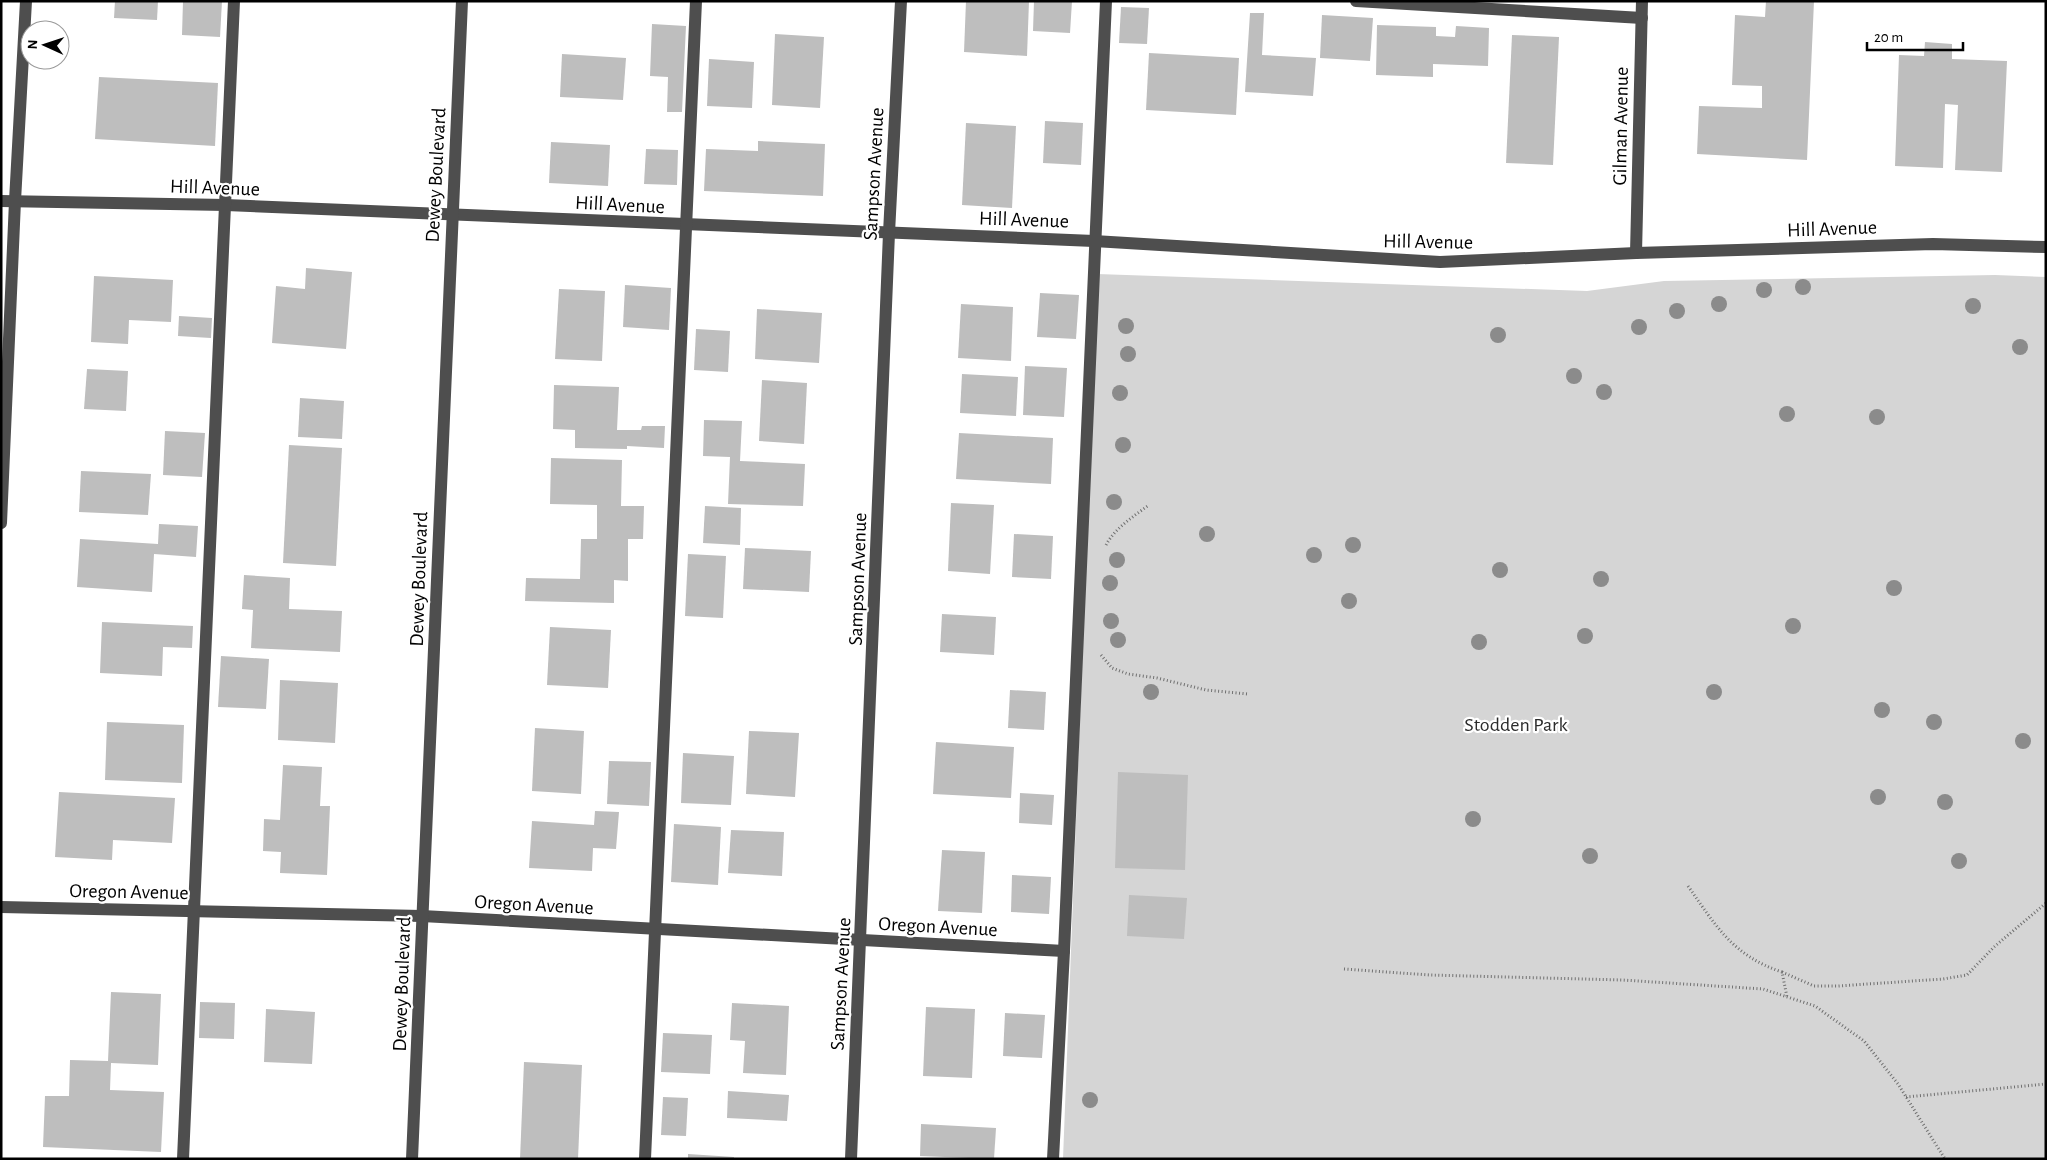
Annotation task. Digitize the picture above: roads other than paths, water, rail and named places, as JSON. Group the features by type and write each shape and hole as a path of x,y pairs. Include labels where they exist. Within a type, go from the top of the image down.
{"street":[{"path":"1,523 26,1"},
{"path":"183,1159 234,1"},
{"name":"Dewey Boulevard","path":"412,1159 462,1"},
{"path":"645,1159 696,1"},
{"name":"Sampson Avenue","path":"851,1159 889,233 901,1"},
{"path":"1053,1159 1064,952 1106,1"},
{"path":"1356,1 1642,18"},
{"name":"Gilman Avenue","path":"1636,253 1642,1"},
{"name":"Hill Avenue","path":"1,201 226,205 1094,241 1440,262 1636,253 1933,244 2046,247"},
{"name":"Oregon Avenue","path":"1,907 422,916 1064,952"}],"park label":[{"name":"Stodden Park","path":"1516,724"}]}
